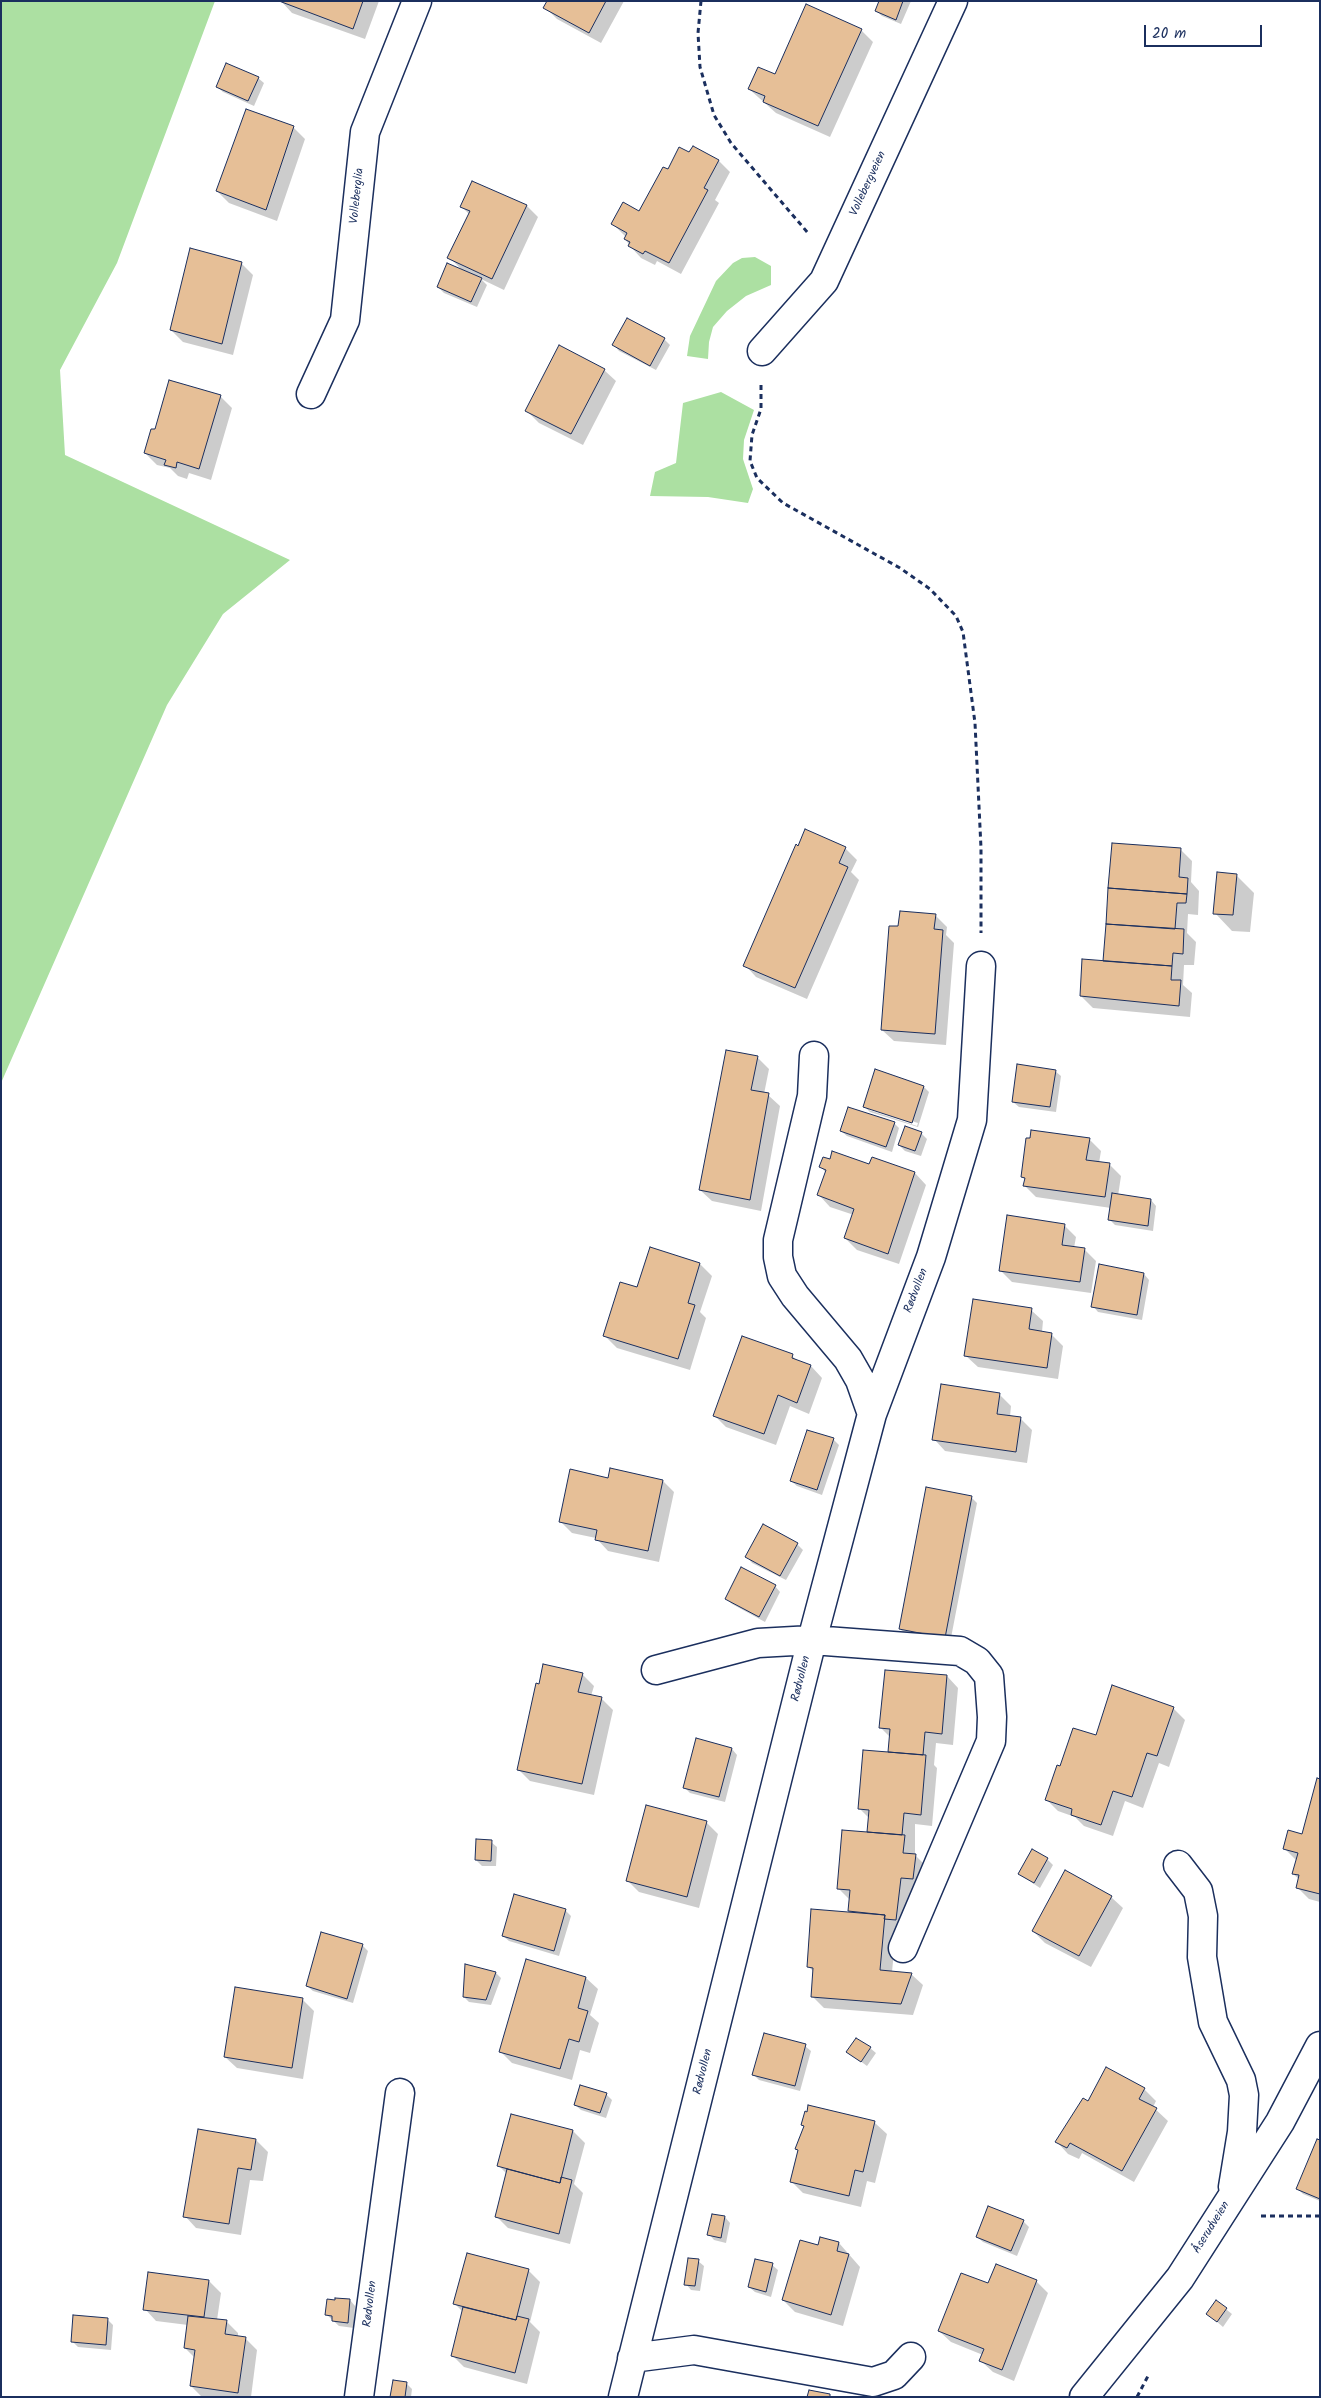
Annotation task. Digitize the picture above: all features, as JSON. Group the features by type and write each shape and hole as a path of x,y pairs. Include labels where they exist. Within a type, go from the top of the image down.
{"street":[{"name":"Volleberglia","path":"311,394 345,320 365,132 417,1"},
{"name":"Vollebergveien","path":"762,351 824,281 953,1"},
{"name":"Rødvollen","path":"623,2397 812,1640 872,1414 931,1257 972,1120 981,966"},
{"path":"814,1056 812,1096 778,1240 778,1257 782,1276 795,1296 848,1359 860,1380 872,1414"},
{"path":"656,1670 758,1643 812,1640 960,1651 976,1661 989,1676 992,1716 991,1741 903,1948"},
{"path":"1178,1865 1198,1891 1203,1916 1202,1957 1213,2022 1241,2080 1244,2095 1242,2132 1232,2196"},
{"name":"Åserudveien","path":"1084,2397 1180,2278 1280,2122 1320,2046"},
{"name":"Rødvollen","path":"359,2397 400,2093"},
{"path":"632,2358 694,2350 873,2382 894,2375 912,2357"}],"path":[{"path":"700,1 698,33 700,67 714,114 731,143 832,262"},
{"path":"762,351 761,409 752,435 750,461 757,478 783,503 900,568 930,589 956,616 963,632 975,723 981,848 981,966"},
{"path":"1232,2196 1263,2218 1320,2216"}],"green space":[{"path":"1,1 215,1 117,263 60,370 65,455 290,560 223,614 167,705 1,1083"},
{"path":"755,257 771,266 771,285 746,296 727,311 713,327 709,342 708,359 687,356 690,336 716,281 733,263 742,258"},
{"path":"721,392 754,410 744,440 743,459 753,489 748,503 708,497 650,496 655,472 676,463 683,403"}],"building":[{"path":"279,1 363,1 353,29"},
{"path":"547,1 606,1 589,33 543,8"},
{"path":"879,1 903,1 896,20 875,11"},
{"path":"806,4 862,29 818,126 763,102 765,96 748,89 758,67 775,74"},
{"path":"226,63 259,77 248,101 216,87"},
{"path":"246,109 294,126 266,210 216,191"},
{"path":"693,146 719,160 704,188 708,190 669,263 645,251 643,254 628,246 630,242 624,239 627,233 611,224 623,202 639,211 663,167 668,169 679,147 689,152"},
{"path":"472,181 527,205 492,279 447,258 470,211 460,207"},
{"path":"190,248 242,262 222,344 170,330"},
{"path":"447,263 482,278 471,302 437,287"},
{"path":"627,318 665,338 650,366 612,345"},
{"path":"559,345 605,369 571,434 525,411"},
{"path":"169,380 221,395 199,469 177,462 176,468 164,465 166,460 144,453 151,429 155,429"},
{"path":"805,829 846,847 839,863 848,867 795,988 743,966 796,844 798,846"},
{"path":"1112,843 1181,848 1179,877 1188,878 1187,894 1108,888"},
{"path":"1217,872 1237,874 1233,915 1213,914"},
{"path":"1108,888 1187,894 1186,903 1177,903 1175,929 1106,924"},
{"path":"900,911 936,914 934,929 943,930 935,1034 881,1030 889,926 898,926"},
{"path":"1106,924 1184,929 1183,954 1173,953 1172,966 1103,961"},
{"path":"1082,959 1172,966 1171,980 1181,980 1179,1006 1080,996"},
{"path":"726,1050 758,1056 751,1090 769,1093 750,1200 699,1190"},
{"path":"1017,1064 1056,1070 1050,1107 1012,1102"},
{"path":"875,1069 924,1086 912,1123 863,1107"},
{"path":"848,1107 895,1122 886,1147 840,1131"},
{"path":"905,1126 922,1132 915,1151 898,1145"},
{"path":"1031,1130 1090,1138 1086,1160 1110,1163 1105,1197 1023,1186 1025,1178 1021,1177 1026,1138 1030,1138"},
{"path":"832,1151 869,1164 872,1157 915,1172 888,1254 844,1238 854,1209 817,1195 826,1170 819,1167 823,1157 830,1159"},
{"path":"1112,1193 1151,1199 1148,1226 1108,1220"},
{"path":"1007,1215 1065,1224 1062,1245 1085,1248 1080,1282 999,1271"},
{"path":"650,1247 700,1263 688,1303 695,1305 678,1359 603,1336 620,1282 637,1287"},
{"path":"1099,1264 1144,1273 1137,1315 1091,1307"},
{"path":"973,1299 1032,1308 1029,1329 1052,1333 1047,1368 964,1356"},
{"path":"742,1336 793,1354 792,1358 811,1365 797,1403 778,1395 764,1434 713,1416"},
{"path":"941,1384 1000,1393 997,1414 1021,1417 1016,1452 932,1440"},
{"path":"807,1430 834,1438 817,1490 790,1481"},
{"path":"610,1468 663,1480 648,1551 595,1540 597,1530 559,1522 570,1469 608,1478"},
{"path":"926,1487 972,1496 945,1638 899,1629"},
{"path":"763,1524 798,1543 780,1576 745,1557"},
{"path":"741,1567 776,1585 759,1617 725,1599"},
{"path":"543,1664 583,1673 578,1692 602,1697 582,1784 517,1770 536,1683 539,1684"},
{"path":"885,1670 947,1675 942,1734 925,1732 923,1755 888,1752 890,1729 879,1728"},
{"path":"1112,1685 1174,1707 1157,1756 1147,1753 1132,1797 1113,1791 1101,1825 1071,1815 1072,1809 1045,1800 1057,1765 1060,1766 1073,1728 1096,1735"},
{"path":"696,1738 732,1748 719,1797 683,1788"},
{"path":"863,1750 926,1755 921,1815 904,1813 902,1835 867,1832 869,1810 858,1809"},
{"path":"1317,1778 1320,1779 1320,1894 1296,1888 1299,1875 1292,1874 1298,1853 1283,1849 1288,1830 1302,1834"},
{"path":"646,1805 707,1821 687,1897 626,1881"},
{"path":"842,1830 905,1835 903,1853 916,1854 913,1879 901,1878 896,1920 884,1919 885,1915 848,1911 850,1890 837,1889"},
{"path":"476,1839 492,1840 491,1861 475,1860"},
{"path":"1032,1849 1048,1858 1034,1883 1018,1874"},
{"path":"1065,1870 1112,1896 1079,1956 1032,1931"},
{"path":"514,1894 566,1909 554,1951 502,1936"},
{"path":"811,1909 885,1915 880,1970 912,1973 901,2004 811,1997 813,1968 807,1967"},
{"path":"321,1932 363,1944 347,1999 306,1986"},
{"path":"526,1959 586,1977 578,2008 588,2011 579,2042 569,2039 560,2069 499,2052"},
{"path":"465,1964 496,1972 486,2000 463,1997"},
{"path":"235,1987 303,1998 292,2068 224,2057"},
{"path":"764,2033 806,2044 795,2086 752,2075"},
{"path":"856,2038 871,2047 861,2062 846,2052"},
{"path":"1106,2067 1145,2088 1139,2099 1157,2108 1122,2171 1070,2143 1067,2148 1055,2142 1083,2098 1088,2101"},
{"path":"580,2085 607,2093 600,2113 574,2105"},
{"path":"808,2105 875,2121 863,2172 855,2170 849,2196 790,2182 798,2150 795,2149 804,2126 801,2125"},
{"path":"511,2114 573,2130 560,2183 497,2166"},
{"path":"198,2129 256,2139 251,2170 238,2168 229,2224 183,2217"},
{"path":"1317,2139 1320,2140 1320,2199 1296,2189"},
{"path":"507,2169 560,2183 561,2177 572,2180 559,2234 495,2217"},
{"path":"988,2206 1024,2220 1011,2251 976,2237"},
{"path":"712,2214 725,2216 721,2238 707,2235"},
{"path":"820,2237 839,2242 837,2251 849,2254 831,2315 782,2300 800,2240 818,2245"},
{"path":"467,2253 529,2269 516,2320 453,2304"},
{"path":"688,2258 699,2259 695,2286 684,2285"},
{"path":"755,2259 773,2263 766,2292 748,2287"},
{"path":"996,2264 1037,2280 1002,2370 979,2361 984,2349 938,2331 961,2273 988,2283"},
{"path":"148,2272 209,2280 204,2317 143,2310"},
{"path":"335,2298 350,2299 348,2323 332,2321 332,2316 325,2315 327,2299 335,2300"},
{"path":"1216,2300 1227,2308 1217,2322 1206,2314"},
{"path":"463,2307 516,2320 517,2316 529,2319 515,2373 451,2356"},
{"path":"73,2315 108,2318 106,2345 71,2342"},
{"path":"188,2316 227,2320 225,2334 246,2337 238,2393 190,2386 195,2350 184,2348"},
{"path":"393,2380 407,2382 405,2397 390,2397"},
{"path":"809,2390 830,2394 830,2397 807,2397"}]}
